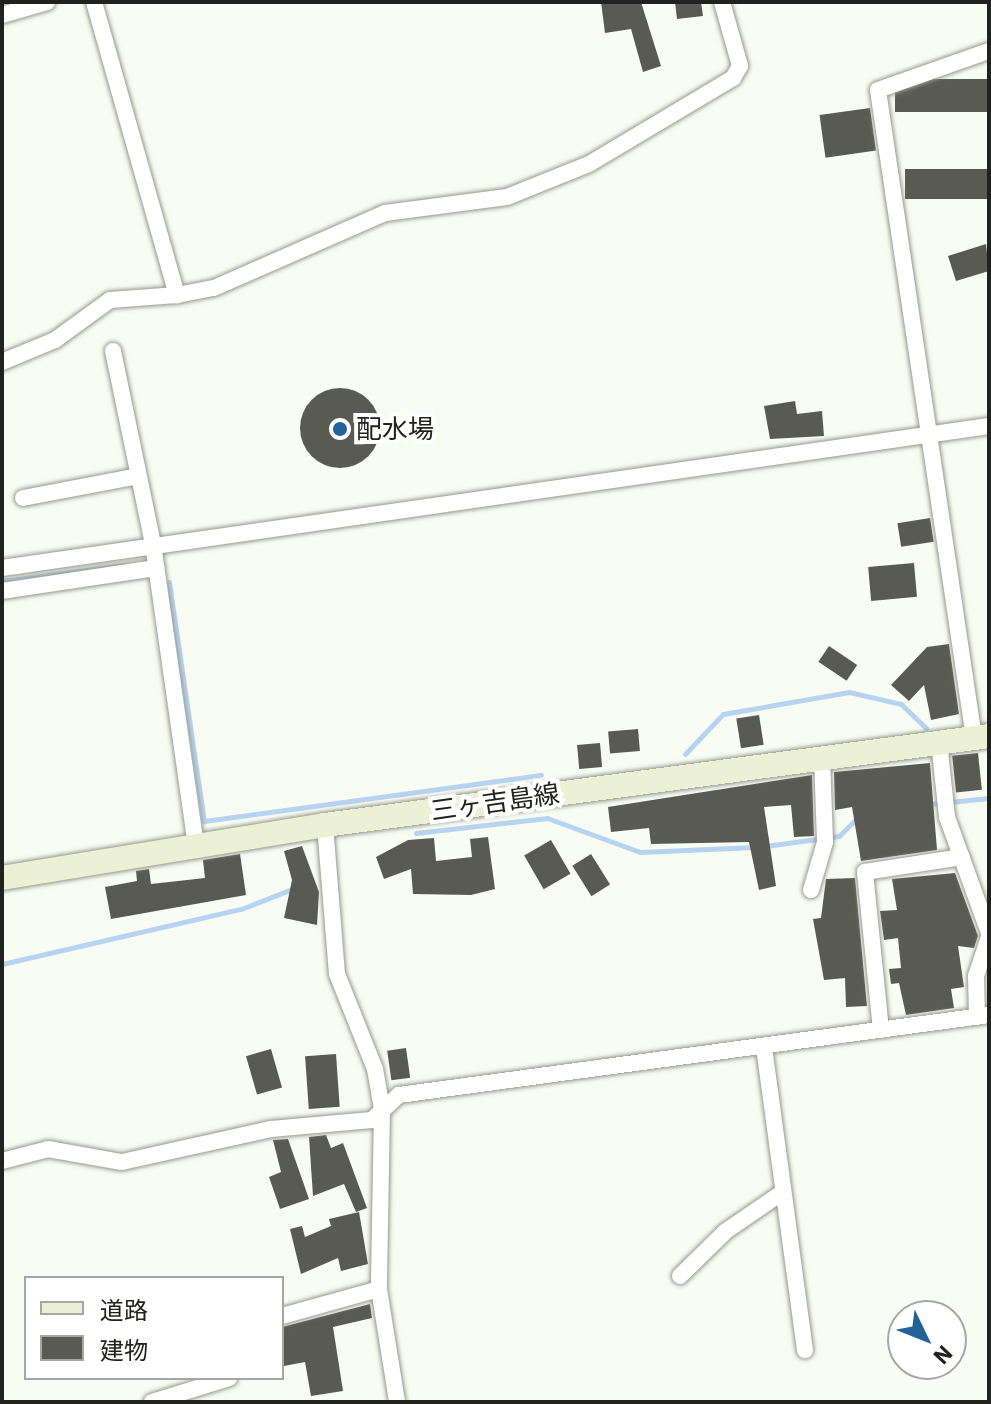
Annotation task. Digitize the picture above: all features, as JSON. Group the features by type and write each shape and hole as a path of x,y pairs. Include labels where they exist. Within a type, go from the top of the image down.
{"main road":[{"name":"三ヶ吉島線","path":"2,878 325,825 981,737"}],"street":[{"path":"2,15 47,2"},
{"path":"94,2 177,295"},
{"path":"2,362 55,340 110,300 177,295 214,288 385,213 507,197 589,164 733,78 740,66 722,2"},
{"path":"981,737 878,90 989,51"},
{"path":"113,351 153,544 196,847"},
{"path":"2,568 989,426"},
{"path":"23,498 138,476"},
{"path":"2,591 156,568"},
{"path":"2,1161 48,1149 122,1162 284,1127 372,1120 399,1095 983,1016 976,976 989,935 947,817 939,742"},
{"path":"811,890 825,842 822,758"},
{"path":"325,825 337,974 375,1069 382,1109 379,1289 397,1402"},
{"path":"881,1030 865,872 962,857"},
{"path":"764,1047 805,1350"},
{"path":"680,1276 726,1231 783,1192"},
{"path":"284,1315 379,1289"},
{"path":"152,1402 223,1380"}],"building":[{"path":"601,2 641,2 661,66 643,72 631,29 605,33"},
{"path":"675,2 701,2 703,16 677,19"},
{"path":"895,79 989,79 989,112 895,112"},
{"path":"870,108 876,151 825,158 819,115"},
{"path":"905,169 989,169 989,199 905,199"},
{"path":"986,244 989,271 956,281 948,256"},
{"name":"配水場","path":"340,388 355,391 368,400 377,413 380,428 377,443 368,456 355,465 340,468 325,465 312,456 303,443 300,428 303,413 312,400 325,391"},
{"path":"795,401 797,414 822,411 824,436 770,439 764,406"},
{"path":"930,518 934,542 901,547 897,523"},
{"path":"914,563 917,597 871,601 868,567"},
{"path":"949,644 959,714 931,720 924,685 909,701 891,685 927,647"},
{"path":"829,646 857,665 847,681 818,662"},
{"path":"759,715 764,745 741,748 736,719"},
{"path":"638,729 640,751 610,754 608,732"},
{"path":"600,743 602,767 579,769 577,745"},
{"path":"978,753 982,790 956,793 952,756"},
{"path":"930,763 937,850 861,861 852,807 835,810 834,772"},
{"path":"812,775 814,836 794,837 791,805 764,807 776,886 759,890 749,842 651,844 649,828 611,832 608,807"},
{"path":"488,837 495,889 471,895 413,894 411,869 384,879 376,857 408,840 434,838 436,861 472,857 470,839"},
{"path":"551,840 570,874 544,889 524,856"},
{"path":"302,846 319,892 317,925 284,918 292,880 284,851"},
{"path":"240,854 246,895 111,919 105,887 137,881 136,871 149,869 151,884 205,878 203,860"},
{"path":"591,854 610,885 591,896 572,866"},
{"path":"955,873 978,936 974,948 958,946 964,987 951,989 954,1008 906,1015 899,983 891,984 889,969 901,968 898,938 884,940 880,911 897,910 892,879"},
{"path":"855,878 867,1006 846,1007 845,978 824,980 813,919 821,918 826,879"},
{"path":"406,1048 410,1078 391,1080 387,1051"},
{"path":"271,1049 282,1087 257,1095 246,1056"},
{"path":"336,1054 340,1107 309,1109 305,1056"},
{"path":"326,1135 331,1148 343,1143 367,1208 356,1212 344,1184 313,1196 309,1137"},
{"path":"288,1139 309,1199 280,1209 269,1177 281,1172 273,1140"},
{"path":"359,1212 368,1264 341,1271 338,1258 301,1274 290,1229 302,1226 305,1237 331,1226 329,1219"},
{"path":"370,1304 372,1318 333,1327 343,1391 311,1396 305,1362 284,1366 284,1326"}],"waterway":[{"path":"2,581 124,565"},
{"path":"169,582 204,821 541,775"},
{"path":"685,754 723,714 849,692 901,704 926,728"},
{"path":"930,804 989,798"},
{"path":"765,846 839,836 858,817"},
{"path":"416,833 547,818 640,852 755,847"},
{"path":"2,964 241,909 295,888"}],"place":[{"name":"配水場","path":"340,429"}]}
